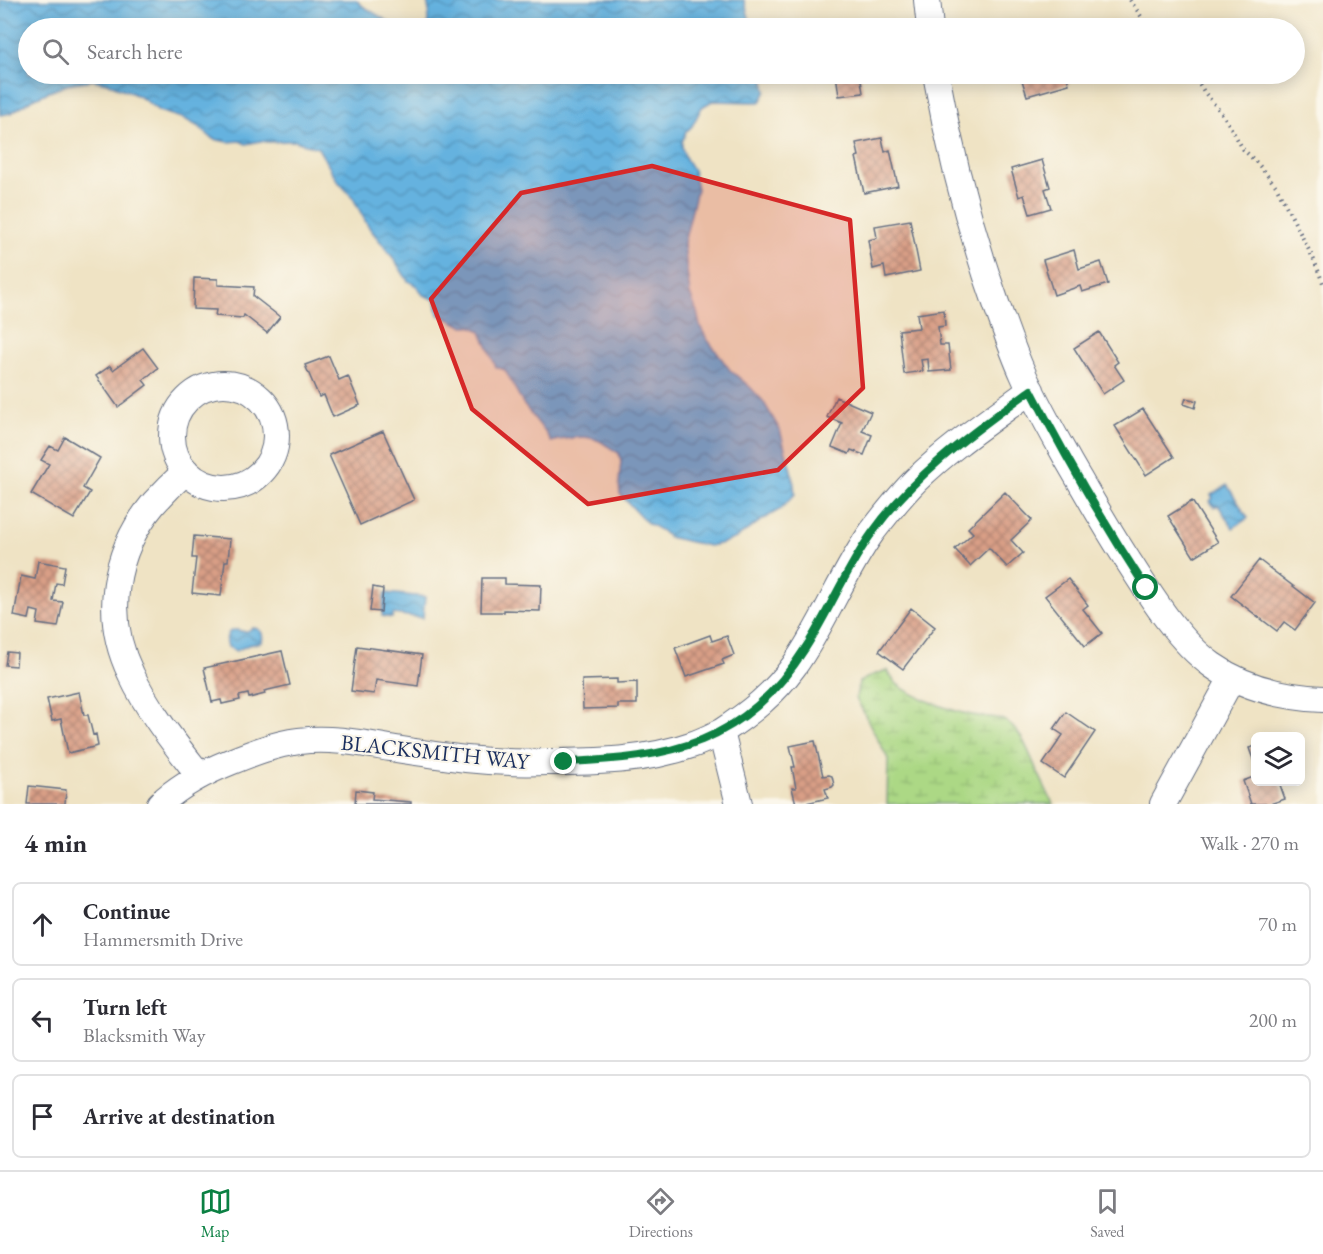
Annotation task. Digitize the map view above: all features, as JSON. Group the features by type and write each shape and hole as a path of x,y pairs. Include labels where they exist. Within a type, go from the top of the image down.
{"street":[{"path":"927,0 929,18"},
{"path":"938,84 956,170 971,226 1010,342 1050,429 1112,536 1175,628 1193,649 1211,664 1232,678 1260,689 1280,694 1323,699"},
{"path":"231,384 248,389 263,400 273,416 277,433 271,460 260,474 245,484 218,487 201,482 186,471 176,456 172,438 178,412 189,398 213,385 231,384"},
{"name":"BLACKSMITH WAY","path":"160,804 171,794 200,776 225,764 270,747 301,741 363,743 468,759 564,762 616,760 672,750 692,745 721,732 749,714 775,689 793,667 872,533 904,493 972,432 1031,390"},
{"path":"186,471 152,505 124,553 116,585 115,610 122,654 131,675 150,708 200,776"},
{"path":"1163,804 1232,678"},
{"path":"721,732 738,804"}],"path":[{"path":"1130,0 1142,18"},
{"path":"1199,84 1224,116 1243,149 1276,186 1314,260 1323,283"}],"highlighted area":[{"path":"652,166 850,220 863,388 778,470 588,504 472,409 431,299 521,193"}],"green space":[{"path":"887,670 895,682 920,698 954,710 996,718 1008,723 1018,732 1053,804 887,804 888,759 856,698 859,682"}],"water":[{"path":"0,0 356,0 382,18 18,18 18,84 69,84 31,100 11,113 0,115"},
{"path":"427,0 744,0 749,18 428,18"},
{"path":"110,84 765,84 766,91 760,102 712,101 702,107 692,126 686,132 682,148 693,170 697,189 684,243 690,294 700,326 730,370 763,401 780,430 795,494 781,509 736,538 723,543 709,546 668,537 646,522 620,494 621,461 619,453 597,440 585,437 551,442 524,405 505,370 496,367 481,332 469,326 462,326 438,314 436,300 423,295 417,286 408,281 368,226 353,198 337,180 318,148 295,141 260,141 246,144 240,141 228,142 213,139 185,119 159,111 130,92"},
{"path":"1227,485 1248,518 1233,528 1218,505 1214,507 1210,501 1213,498 1211,495"},
{"path":"385,593 425,597 423,618 393,614 392,618 382,616"},
{"path":"252,628 261,632 262,642 236,651 228,647 227,639 230,632 236,630 245,632"}],"building":[{"path":"837,84 862,84 863,93 839,96"},
{"path":"1023,84 1069,84 1027,96"},
{"path":"882,138 885,152 890,150 898,186 864,193 856,157 859,156 856,143"},
{"path":"1042,160 1050,187 1045,189 1051,208 1030,214 1024,195 1019,197 1011,169"},
{"path":"910,220 920,271 886,278 884,266 873,269 868,240 877,238 875,226"},
{"path":"1074,250 1079,269 1101,262 1108,284 1082,292 1080,286 1054,295 1043,260"},
{"path":"194,278 218,279 218,285 254,287 253,296 280,317 267,333 244,315 243,318 215,316 216,310 193,309"},
{"path":"944,310 945,326 938,327 940,345 948,345 951,370 929,372 928,359 921,360 923,371 904,374 899,330 919,328 917,314"},
{"path":"1099,332 1118,362 1114,365 1124,380 1103,394 1074,348"},
{"path":"143,348 158,368 143,380 147,385 118,407 96,376 110,366 113,370"},
{"path":"329,356 339,380 348,376 360,405 333,417 324,395 319,397 305,365"},
{"path":"836,397 871,412 862,431 872,435 864,455 851,450 849,454 832,447 842,423 827,417"},
{"path":"1186,398 1197,401 1195,408 1184,404"},
{"path":"1143,409 1174,457 1146,475 1115,426"},
{"path":"383,431 414,500 360,525 329,455"},
{"path":"65,437 100,458 83,488 90,492 74,519 31,494 49,464 41,460 50,446 58,450"},
{"path":"1005,492 1032,520 1011,540 1023,553 1007,567 989,548 970,566 955,549 973,533 968,528"},
{"path":"1192,501 1218,542 1194,557 1168,516"},
{"path":"194,536 230,539 221,596 192,593 196,558 192,558"},
{"path":"1259,560 1315,603 1295,630 1284,622 1277,631 1231,596"},
{"path":"38,561 65,566 62,584 56,583 53,601 63,602 58,627 37,624 39,612 31,610 29,619 14,616 21,576 35,579"},
{"path":"482,578 505,578 505,584 541,585 540,611 481,612"},
{"path":"1068,579 1088,605 1083,609 1102,633 1085,646 1045,596"},
{"path":"373,587 383,589 381,612 370,611"},
{"path":"911,608 935,627 903,669 879,651"},
{"path":"710,635 712,641 727,636 734,655 722,660 724,664 686,677 675,648"},
{"path":"357,646 422,655 418,686 376,680 374,694 351,691"},
{"path":"282,651 290,685 264,691 265,694 249,698 248,694 239,696 240,700 222,704 221,700 212,702 204,668"},
{"path":"7,652 17,653 16,666 5,665"},
{"path":"617,679 617,683 637,682 637,704 618,704 618,708 583,709 582,680"},
{"path":"79,692 84,715 88,715 98,746 68,753 61,719 52,721 47,699"},
{"path":"1066,712 1095,732 1064,778 1043,764 1063,735 1054,729"},
{"path":"815,741 823,776 832,776 834,785 825,789 828,798 796,804 792,788 796,788 792,767 795,767 790,746"},
{"path":"1251,778 1251,786 1280,786 1285,799 1270,804 1251,804 1243,781"},
{"path":"29,786 66,790 65,804 27,804"},
{"path":"356,790 373,792 372,799 411,802 411,804 355,804"}],"route":[{"path":"564,762 632,758 692,745 721,732 749,714 765,700 793,667 872,533 894,504 938,460 972,432 1031,390 1050,429 1112,536 1146,588"}]}
